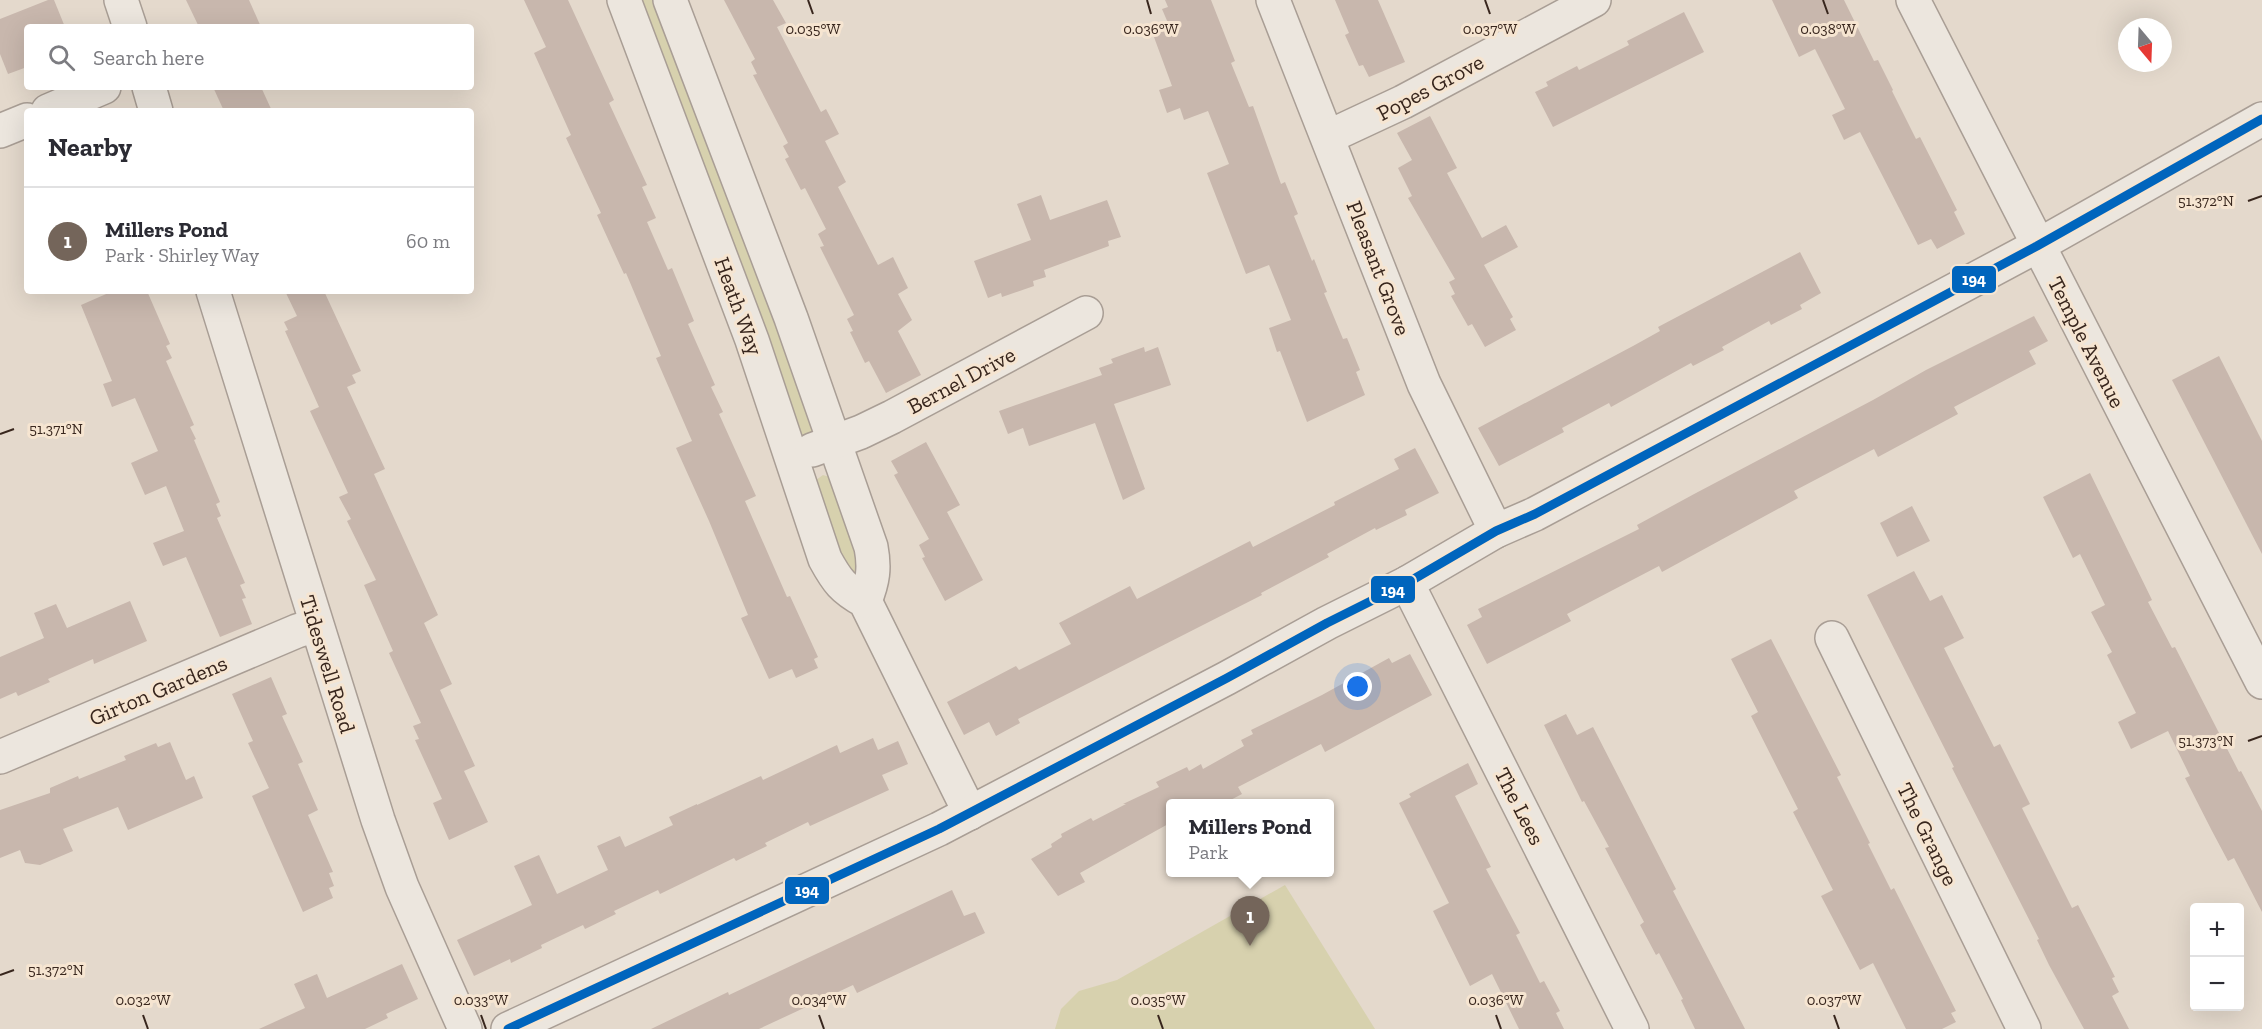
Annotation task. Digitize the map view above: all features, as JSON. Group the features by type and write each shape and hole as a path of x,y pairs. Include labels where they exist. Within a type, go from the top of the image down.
{"street":[{"path":"122,0 129,24"},
{"name":"Heath Way","path":"624,0 744,318 825,559 833,574 847,591 865,601 893,662 970,813"},
{"name":"Heath Way","path":"670,0 791,318 871,547 874,566 872,584 865,601"},
{"name":"Pleasant Grove","path":"1273,0 1424,384 1496,531"},
{"name":"Popes Grove","path":"1328,137 1403,102 1594,0"},
{"name":"Temple Avenue","path":"1913,0 2262,682"},
{"path":"55,108 97,90"},
{"path":"150,90 155,108"},
{"path":"508,1029 862,866 970,813 1327,623 1407,583 1496,531 1535,514 2037,246 2262,119"},
{"path":"0,131 24,121"},
{"name":"Tideswell Road","path":"214,294 378,820 402,887 465,1029"},
{"name":"Bernel Drive","path":"791,457 833,443 892,417 1086,313"},
{"name":"The Lees","path":"1407,583 1632,1029"},
{"name":"Girton Gardens","path":"0,757 316,625"},
{"name":"The Grange","path":"1832,638 2024,1029"}],"shaded area":[{"path":"639,0 659,0 814,417 814,434 804,436 799,433"},
{"path":"823,475 833,478 863,577 847,576 816,480"},
{"path":"1285,885 1375,1029 1055,1029 1061,1009 1079,991 1117,980"}],"building":[{"path":"48,0 54,0 64,24 24,24 24,68 8,74 0,54 0,19"},
{"path":"186,0 249,0 260,24 198,24"},
{"path":"524,0 568,0 614,100 609,103 647,185 642,187 656,218 647,222 668,270 672,268 694,321 688,324 715,385 711,387 723,412 719,414 756,496 745,501 787,597 790,596 818,657 814,659 818,668 796,678 792,669 769,679 741,618 748,615 676,448 692,441 656,358 661,356 626,273 624,274 597,215 601,213 566,138 571,135 534,53 546,47"},
{"path":"724,0 773,0 786,23 777,27 821,112 826,109 839,134 825,141 846,182 838,187 878,265 893,257 908,288 898,294 912,320 898,331 921,375 886,393 869,361 865,363 850,332 853,331 847,319 854,315 820,247 824,246 818,234 826,229 805,188 801,190 785,159 789,157 783,146 788,143 753,75 757,74 751,62 755,59"},
{"path":"1165,0 1211,0 1235,61 1231,63 1249,107 1253,106 1281,184 1285,182 1298,214 1294,216 1327,292 1324,293 1343,339 1347,338 1360,370 1356,372 1365,395 1307,422 1269,328 1291,320 1280,292 1269,265 1246,274 1207,173 1229,164 1208,111 1184,120 1180,108 1167,113 1159,90 1172,86 1151,29 1168,23 1162,9 1168,7"},
{"path":"1335,0 1378,0 1405,62 1369,77 1363,65 1359,66 1345,35 1349,33"},
{"path":"1772,0 1844,0 1874,61 1878,60 1916,139 1920,137 1957,210 1954,212 1965,234 1937,249 1931,239 1918,245 1860,132 1844,140 1832,115 1845,109 1815,49 1799,57"},
{"path":"1684,12 1704,52 1553,127 1535,92 1548,86 1546,82 1577,66 1579,70 1629,45 1627,41"},
{"path":"214,90 262,90 271,108 223,108"},
{"path":"1430,116 1457,168 1447,173 1482,238 1506,225 1518,247 1484,265 1513,317 1510,319 1516,330 1485,347 1472,324 1468,326 1451,296 1455,294 1449,282 1455,279 1408,198 1412,196 1398,168 1412,160 1397,133"},
{"path":"1041,195 1050,220 1107,200 1121,237 1108,241 1109,246 1044,270 1046,277 1033,281 1034,286 1002,297 1001,293 988,298 974,261 1031,240 1017,204"},
{"path":"1800,252 1821,293 1800,305 1802,309 1771,325 1769,321 1722,347 1724,350 1693,366 1691,363 1611,407 1609,403 1562,428 1564,432 1499,466 1478,428 1633,346 1660,331 1658,327"},
{"path":"106,294 148,294 170,344 166,346 172,358 166,361 194,425 190,427 196,439 194,440 220,502 216,504 221,516 217,518 245,583 240,585 246,598 242,599 252,624 220,637 186,557 163,566 153,543 184,531 166,486 145,495 131,463 158,451 135,398 112,407 103,384 112,381 81,305"},
{"path":"286,294 325,294 361,371 352,375 356,383 347,387 385,469 374,474 438,615 424,623 452,684 440,690 475,766 464,771 488,822 449,840 433,803 442,799 415,740 419,739 413,726 421,723 389,653 393,651 364,585 376,580 347,521 351,519 339,497 348,493 310,411 319,407 285,331 288,330 284,322 297,316"},
{"path":"2034,316 2048,341 2029,351 2036,364 1954,407 1958,414 1878,457 1874,449 1794,491 1798,498 1662,572 1659,566 1567,614 1571,621 1487,664 1467,625 1482,617 1478,609 1639,529 1637,525 1696,493 1926,370"},
{"path":"1144,347 1145,352 1158,347 1171,385 1114,404 1145,489 1123,500 1095,423 1029,446 1023,428 1008,434 999,411 1102,375 1099,368 1113,363 1111,359"},
{"path":"2219,356 2262,441 2262,554 2172,380"},
{"path":"926,442 960,505 947,512 983,580 945,601 922,558 925,557 919,545 929,539 894,475 898,473 891,461"},
{"path":"1415,448 1439,493 1405,510 1407,515 1376,530 1375,528 1327,554 1329,557 1261,593 1262,595 1018,719 1020,723 996,736 989,722 964,735 947,702 1016,666 1019,670 1071,644 1059,623 1130,586 1137,599 1250,541 1253,547 1399,469 1394,459"},
{"path":"2090,473 2152,600 2148,602 2172,648 2175,647 2239,772 2241,771 2262,811 2262,912 2234,858 2228,861 2212,831 2185,778 2190,776 2168,731 2131,749 2118,722 2136,713 2107,655 2112,652 2091,612 2105,605 2080,554 2073,558 2043,497"},
{"path":"1912,506 1930,541 1897,557 1880,523"},
{"path":"1914,571 1930,601 1942,595 1964,638 1944,648 1994,747 2000,744 2030,804 2022,808 2072,908 2078,905 2115,977 2112,978 2119,992 2112,996 2129,1029 2084,1029 2049,965 2037,940 2039,939 1867,595"},
{"path":"130,601 147,641 94,664 93,659 48,679 50,682 18,696 16,692 0,699 0,657 44,638 34,613 56,604 67,628"},
{"path":"1771,639 1841,775 1837,777 1870,843 1868,844 1891,890 1894,888 1956,1011 1951,1013 1956,1022 1942,1029 1906,1029 1873,963 1860,970 1821,896 1833,890 1793,812 1798,809 1751,716 1758,712 1731,659"},
{"path":"1410,654 1432,695 1325,752 1321,744 1238,787 1242,794 1232,799 1166,799 1166,825 1080,873 1085,882 1058,896 1031,859 1052,847 1051,844 1062,837 1061,834 1091,818 1093,821 1159,787 1156,782 1187,767 1189,771 1201,764 1203,769 1244,746 1241,740 1253,734 1251,730 1322,695 1389,658 1392,663"},
{"path":"271,677 287,714 282,716 303,762 298,764 318,810 308,815 333,872 329,873 334,886 329,888 333,898 303,912 252,796 269,788 248,743 253,741 232,694"},
{"path":"1566,714 1577,735 1593,727 1676,889 1673,891 1745,1029 1695,1029 1681,1000 1683,999 1659,953 1656,955 1640,925 1644,922 1605,848 1609,847 1584,801 1582,802 1544,725"},
{"path":"873,738 878,750 898,741 908,764 882,775 889,790 810,826 808,822 765,843 767,846 736,861 734,858 660,894 658,890 614,911 616,914 585,929 583,925 541,945 542,948 511,963 510,959 474,976 457,940 532,905 514,866 539,855 557,894 608,870 597,846 620,836 625,847 673,825 669,817 697,804 761,776 763,780 837,745 840,753"},
{"path":"170,742 186,780 194,776 203,798 128,830 118,807 63,829 73,851 40,865 25,863 20,850 0,858 0,810 50,793 50,788 126,760 124,756 156,743 158,747"},
{"path":"1468,763 1478,784 1455,796 1491,867 1486,869 1520,933 1516,935 1540,983 1544,981 1560,1011 1556,1013 1564,1029 1519,1029 1492,974 1470,986 1433,911 1449,903 1399,803 1411,797 1409,794"},
{"path":"952,890 964,916 975,912 985,933 857,993 853,985 759,1029 651,1029 728,992 729,995"},
{"path":"402,964 418,999 386,1014 388,1018 365,1029 259,1029 305,1008 294,984 317,974 327,998"}],"transit line":[{"name":"194","path":"508,1029 939,829 1327,623 1407,583 1496,531 1535,514 2037,246 2262,119"}],"place":[{"name":"Millers Pond","path":"1250,946"}]}
